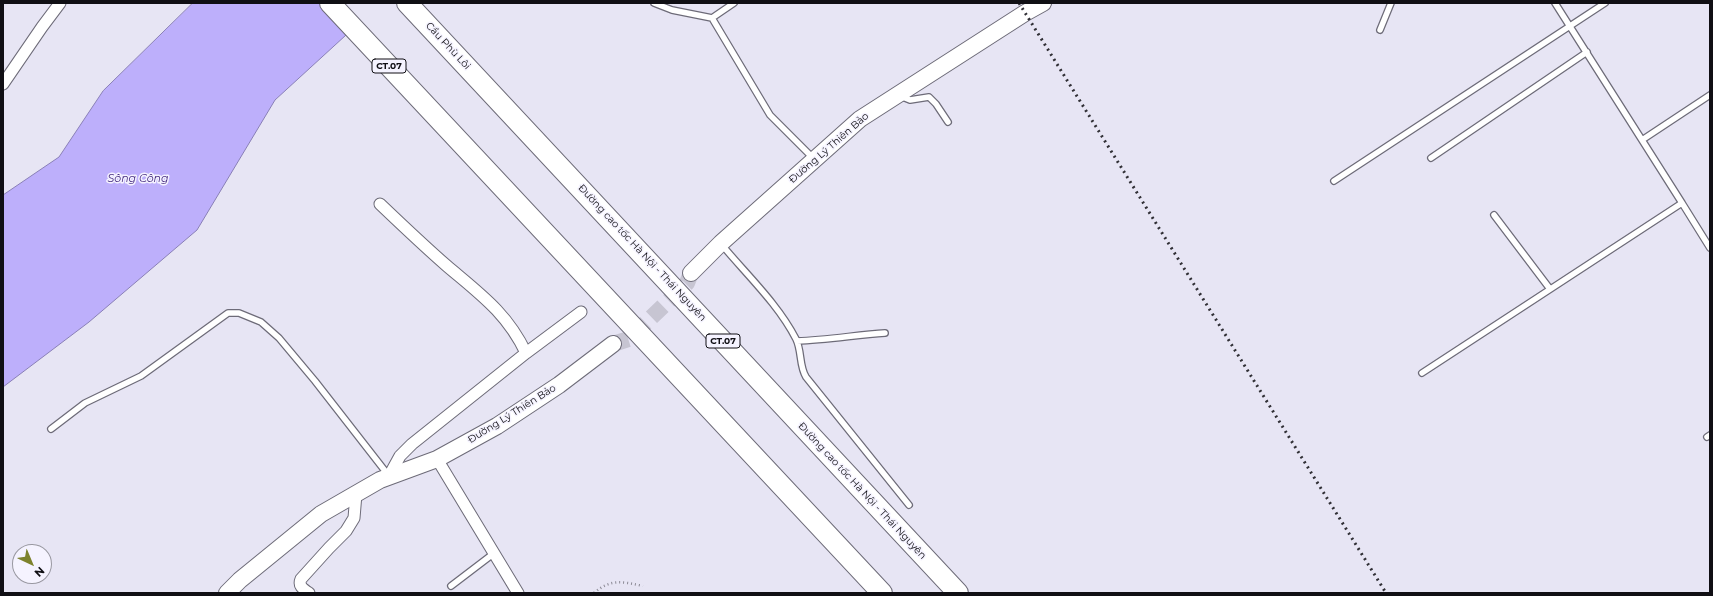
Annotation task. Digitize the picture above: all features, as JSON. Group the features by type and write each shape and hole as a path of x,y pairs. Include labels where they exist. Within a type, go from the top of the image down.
{"highway":[{"name":"CT.07","path":"330,3 882,593"},
{"name":"Cầu Phù Lôi","path":"407,3 489,90"},
{"name":"Đường cao tốc Hà Nội - Thái Nguyên","path":"489,90 958,593"}],"main road":[{"name":"Đường Lý Thiên Bảo","path":"691,273 721,243 860,119 1043,3"},
{"name":"Đường Lý Thiên Bảo","path":"227,593 240,580 321,514 390,476 437,459 497,426 559,385 613,344"}],"street":[{"path":"3,84 60,3"},
{"path":"380,204 446,266 496,308 518,337 526,353"},
{"path":"390,476 400,456 412,444 526,353 581,312"},
{"path":"437,459 493,554 518,593"},
{"path":"309,593 300,587 299,583 329,548 346,531 354,518 356,494"}],"lane":[{"path":"654,3 672,10 712,18 734,3"},
{"path":"1380,30 1391,3"},
{"path":"1555,3 1710,248"},
{"path":"1334,181 1605,3"},
{"path":"712,18 770,115 814,160"},
{"path":"1431,158 1586,52"},
{"path":"898,95 910,100 929,97 936,104 948,122"},
{"path":"1642,140 1710,95"},
{"path":"1422,373 1682,203"},
{"path":"1494,215 1550,289"},
{"path":"721,243 776,308 797,341 802,371 806,377 909,504"},
{"path":"51,429 85,403 141,376 228,313 240,313 261,322 279,338 390,476"},
{"path":"797,341 830,340 852,335 885,333"},
{"path":"451,586 493,554"}],"path":[{"path":"594,593 621,581 643,586"}],"water":[{"name":"Sông Công","path":"193,3 381,3 275,100 197,230 89,322 3,387 3,195 59,157 103,91"}],"pier":[{"path":"330,3 383,3 355,30"}],"tunnel":[{"path":"613,344 629,339 687,283 691,273"}],"railway":[{"path":"1019,3 1386,593"}]}
